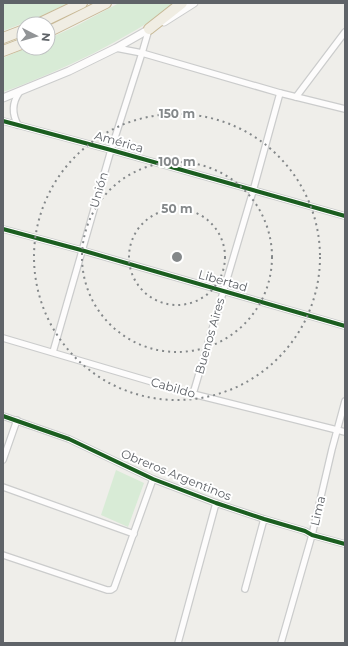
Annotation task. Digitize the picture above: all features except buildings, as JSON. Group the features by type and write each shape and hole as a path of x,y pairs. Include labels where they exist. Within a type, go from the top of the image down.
{"highway":[{"path":"55,16 82,3"},
{"path":"56,28 106,3"},
{"path":"149,29 182,3"},
{"path":"6,37 16,33"},
{"path":"4,51 16,46"}],"street":[{"path":"3,98 69,71 116,48 168,20 194,3"},
{"name":"Unión","path":"53,352 111,150 149,29"},
{"path":"296,97 345,32"},
{"path":"116,48 142,53 280,93 345,110"},
{"path":"18,125 14,118 13,109 15,99 19,92"},
{"name":"Buenos Aires","path":"193,394 253,191 280,93"},
{"name":"América","path":"3,121 345,216"},
{"name":"Libertad","path":"3,229 82,250 345,326"},
{"name":"Cabildo","path":"3,338 193,394 345,432"},
{"name":"Lima","path":"281,643 312,535 336,430 345,401"},
{"name":"Obreros Argentinos","path":"3,416 69,439 154,479 216,503 305,531 312,535 345,544"},
{"path":"3,460 17,420"},
{"path":"3,555 107,590 111,590 114,588 154,479"},
{"path":"3,487 134,534"},
{"path":"178,643 216,503"},
{"path":"245,589 264,519"}],"green space":[{"path":"3,3 68,3 41,16 16,16 16,26 3,31"},
{"path":"119,3 178,3 136,30 94,53 49,74 3,92 3,58 16,52 16,56 56,56 56,35"},
{"path":"116,470 144,483 128,527 101,515"}],"cycle path":[{"path":"3,121 345,216"},
{"path":"3,229 345,326"},
{"path":"3,416 69,439 153,479 216,503 305,531 312,535 345,544"}]}
